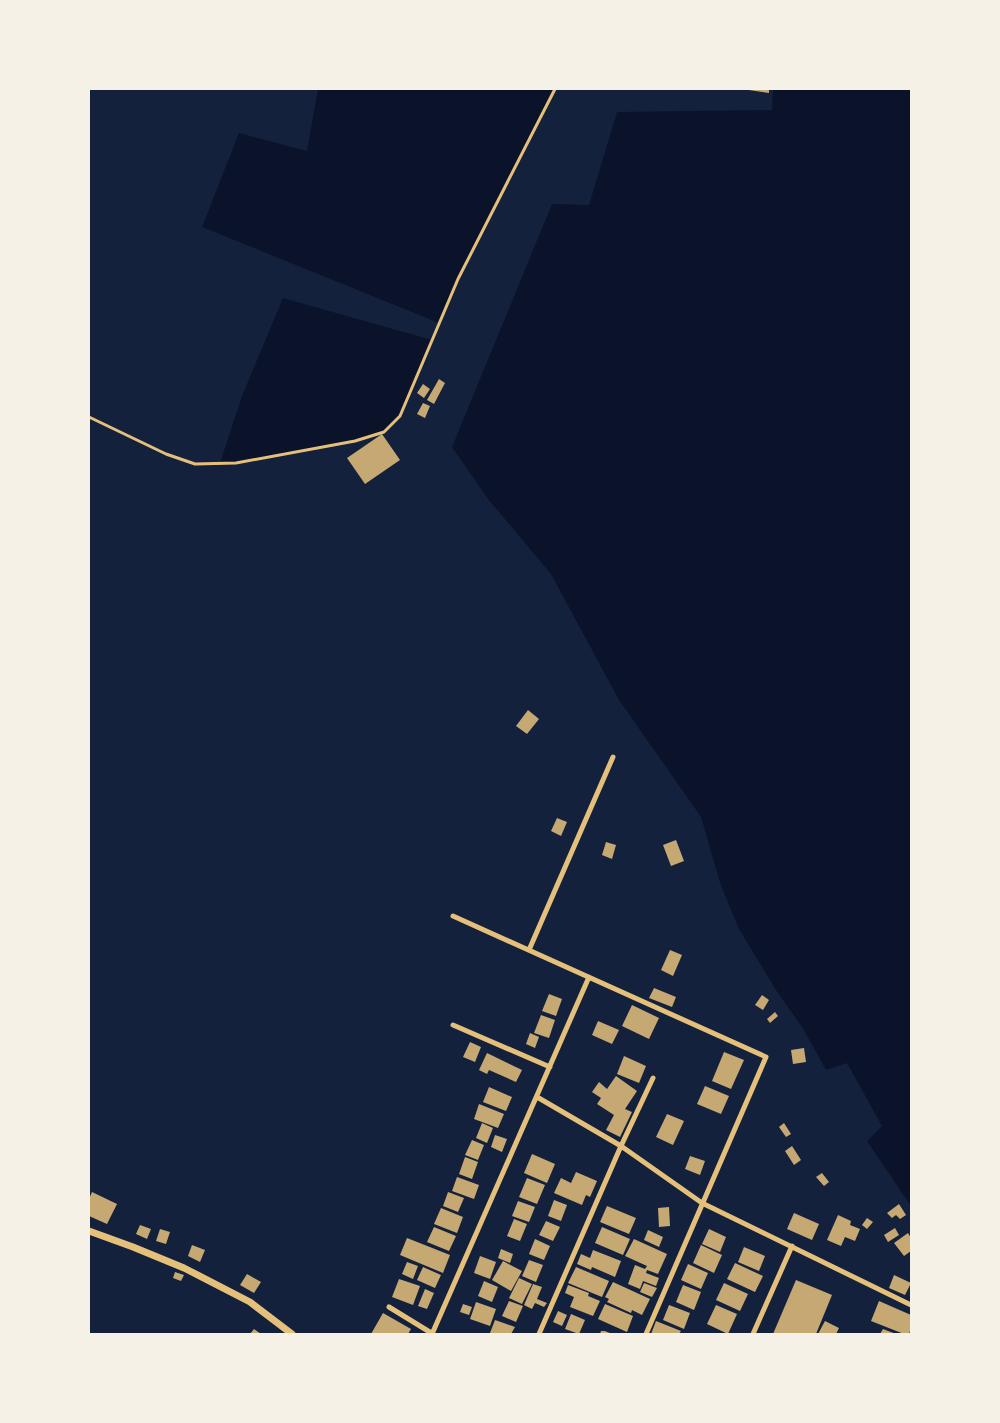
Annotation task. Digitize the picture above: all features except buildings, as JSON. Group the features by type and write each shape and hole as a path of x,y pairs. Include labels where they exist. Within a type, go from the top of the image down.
{"street":[{"path":"529,950 613,757"},
{"path":"453,916 766,1057 646,1334"},
{"path":"389,1307 432,1334 538,1097 589,977"},
{"path":"453,1025 550,1067"},
{"path":"539,1334 621,1146 653,1078"},
{"path":"538,1097 621,1146 702,1203 911,1305"},
{"path":"89,1231 134,1246 184,1268 250,1302 292,1334"},
{"path":"753,1334 792,1246"}],"lane":[{"path":"89,417 166,454 196,464 236,463 355,441 384,432 400,416 458,279 555,89"}],"water":[{"path":"318,89 555,89 458,279 439,323 202,227 239,133 307,151"},
{"path":"773,89 911,89 911,1206 867,1141 882,1126 847,1063 826,1070 804,1030 776,990 739,929 721,886 701,817 619,700 551,574 488,499 452,447 552,204 589,205 617,112 772,110"},
{"path":"283,298 432,340 400,416 384,432 355,441 236,463 220,463 242,396"}]}
